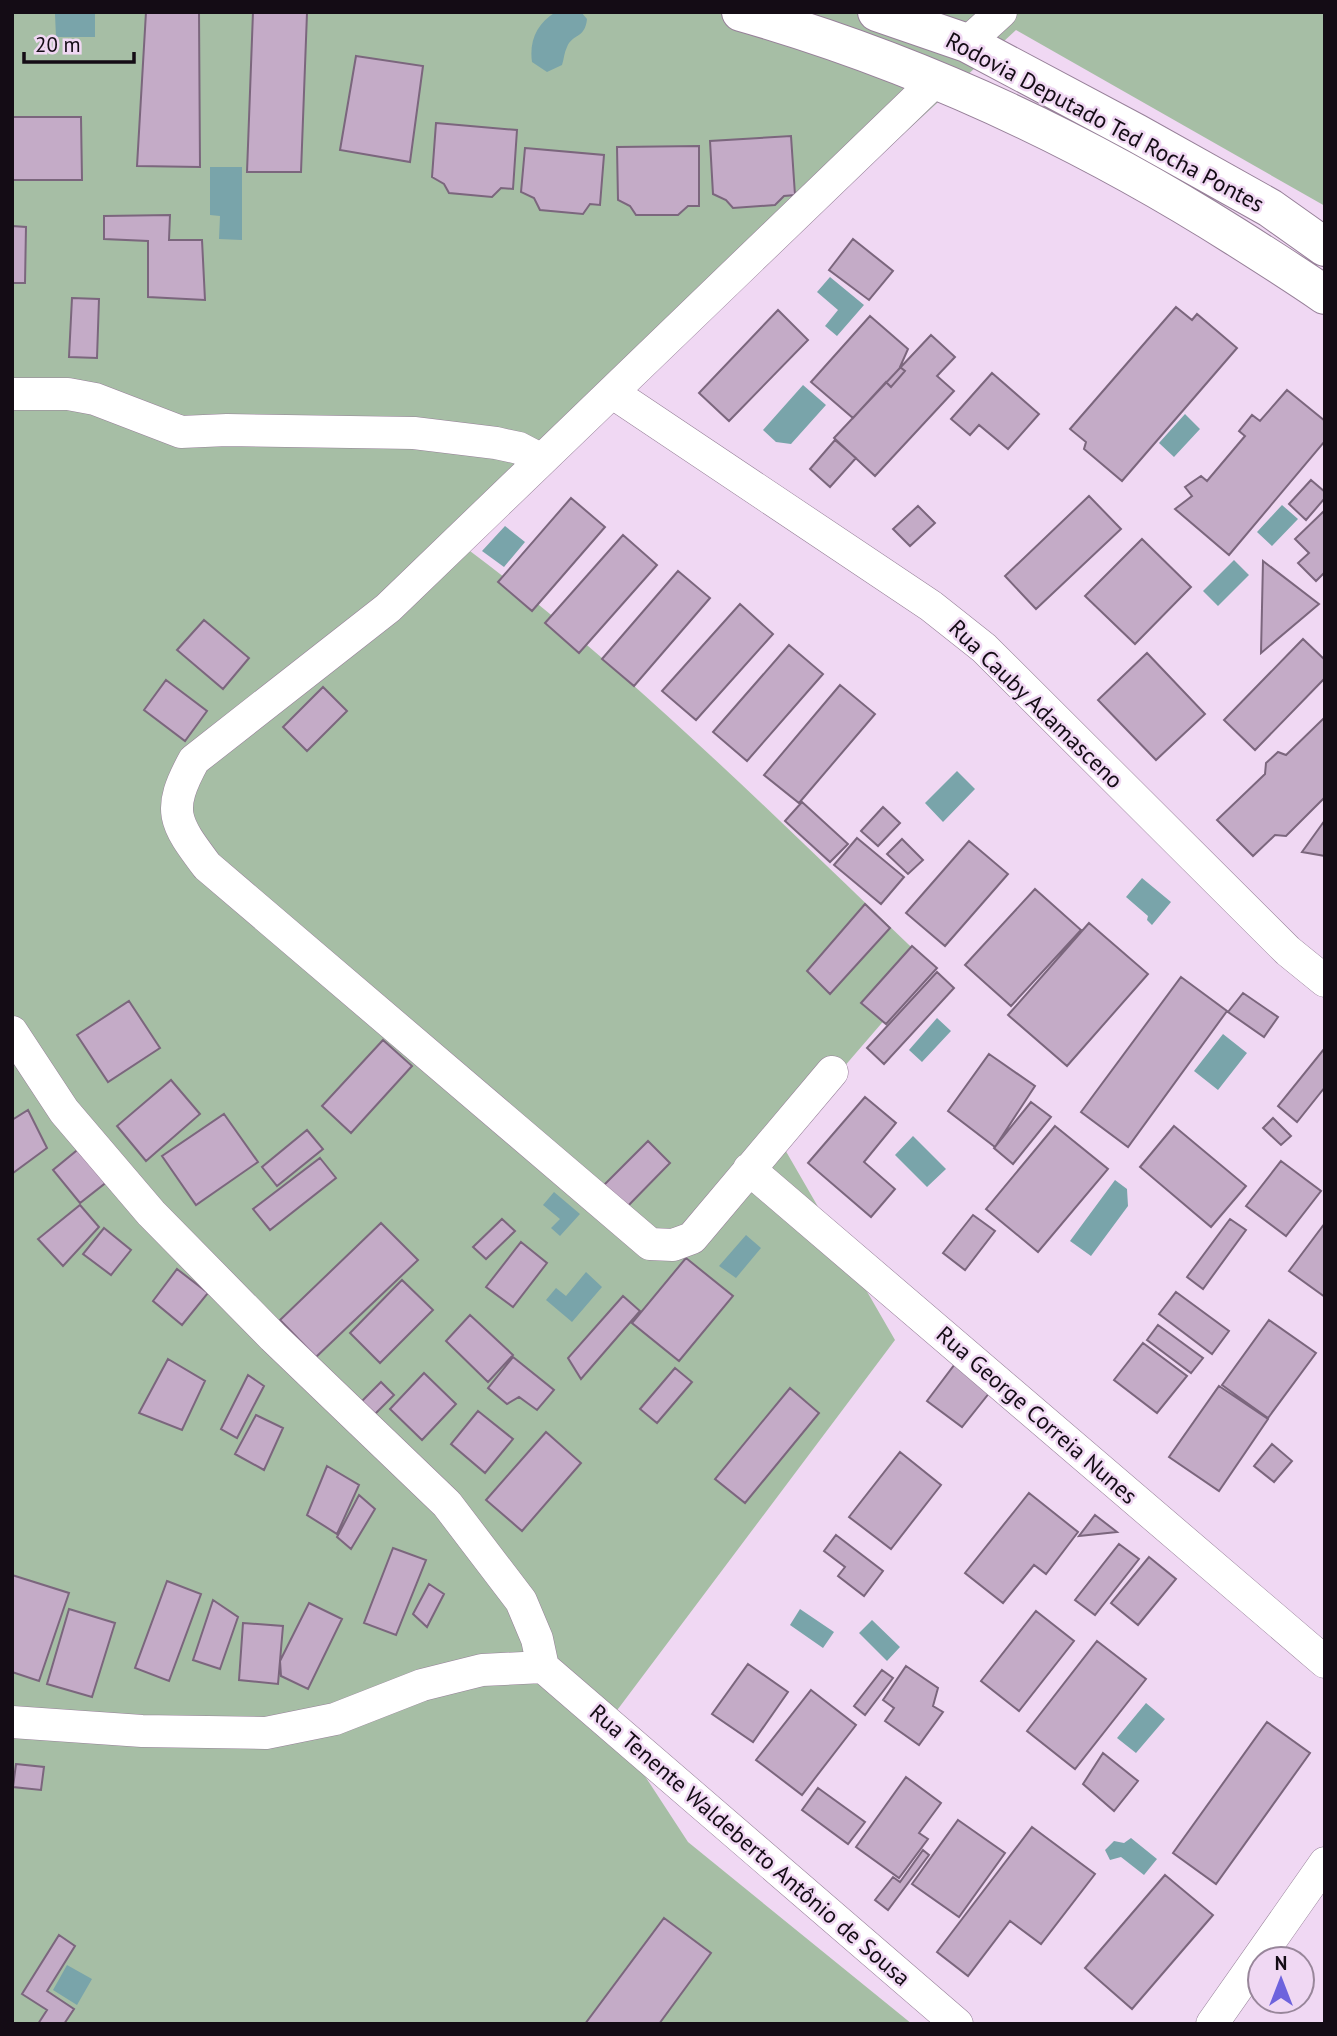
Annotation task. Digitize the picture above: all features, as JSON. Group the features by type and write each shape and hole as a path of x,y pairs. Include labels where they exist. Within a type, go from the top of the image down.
{"main road":[{"name":"Rodovia Deputado Ted Rocha Pontes","path":"741,12 801,29 937,79 1072,144 1180,202 1325,295"},
{"name":"Rodovia Deputado Ted Rocha Pontes","path":"877,12 967,43 1270,208 1325,247"}],"street":[{"path":"967,43 1001,12"},
{"path":"832,1072 692,1238 673,1245 649,1244 207,866 185,836 176,814 179,787 194,760 388,608 937,79"},
{"name":"Rua Cauby Adamasceno","path":"613,393 931,606 984,648 1288,951 1325,981"},
{"path":"12,394 68,394 95,399 181,432 227,430 414,433 496,443 519,448 540,459"},
{"path":"12,1032 64,1111 151,1213 273,1337 447,1504 521,1601 537,1639 543,1667 482,1670 422,1685 335,1719 265,1733 142,1731 12,1722"},
{"name":"Rua George Correia Nunes","path":"750,1169 1325,1662"},
{"name":"Rua Tenente Waldeberto Antônio de Sousa","path":"543,1667 957,2024"},
{"path":"1212,2024 1325,1863"}],"shaded area":[{"path":"12,12 1325,12 1325,206 1016,30 708,315 466,548 528,596 647,697 762,803 931,966 780,1141 895,1340 609,1721 688,1842 912,2024 12,2024"},
{"path":"12,12 95,12 95,37 56,37 55,14"},
{"path":"556,12 581,12 587,19 584,30 567,47 562,65 547,72 532,62 533,40 539,27"},
{"path":"210,167 242,167 242,240 219,239 220,216 210,215"},
{"path":"830,277 864,305 837,336 825,326 838,310 817,292"},
{"path":"803,385 826,405 791,444 776,442 763,430"},
{"path":"1185,414 1200,429 1174,457 1159,443"},
{"path":"1282,505 1298,519 1272,546 1257,532"},
{"path":"505,526 525,542 504,567 482,551"},
{"path":"1234,560 1249,575 1218,606 1203,591"},
{"path":"957,771 975,789 943,822 925,803"},
{"path":"1142,878 1171,902 1152,925 1147,920 1148,916 1126,897"},
{"path":"937,1018 951,1031 922,1062 909,1050"},
{"path":"1223,1034 1247,1053 1218,1090 1194,1071"},
{"path":"913,1136 946,1169 927,1187 895,1155"},
{"path":"1115,1180 1127,1189 1128,1206 1091,1256 1070,1241"},
{"path":"554,1192 580,1214 560,1236 551,1228 560,1219 543,1205"},
{"path":"746,1235 761,1248 736,1278 719,1266"},
{"path":"586,1272 602,1287 572,1322 546,1300 556,1288 566,1296"},
{"path":"800,1609 834,1632 823,1648 790,1625"},
{"path":"872,1620 900,1647 887,1661 859,1633"},
{"path":"1146,1703 1165,1719 1136,1753 1117,1738"},
{"path":"1131,1838 1157,1859 1144,1875 1121,1857 1110,1860 1105,1850 1114,1841 1124,1843"},
{"path":"67,1965 92,1979 77,2005 53,1990"}],"building":[{"path":"146,12 199,12 200,167 137,166"},
{"path":"253,12 307,13 301,172 247,172"},
{"path":"356,56 423,66 410,162 340,150"},
{"path":"12,117 81,117 82,180 12,180"},
{"path":"436,123 517,130 513,189 501,188 492,197 449,193 444,184 432,177"},
{"path":"791,136 795,195 784,196 775,205 733,208 726,200 713,194 710,141"},
{"path":"699,146 699,206 688,206 678,215 636,215 630,206 618,200 617,147"},
{"path":"525,148 604,155 600,205 590,204 583,214 540,210 534,198 521,192"},
{"path":"170,215 169,240 202,240 205,300 148,297 148,241 104,239 104,216"},
{"path":"12,226 26,227 25,283 12,283"},
{"path":"853,239 893,271 869,300 829,270"},
{"path":"72,298 99,299 97,358 69,357"},
{"path":"1176,307 1192,320 1197,314 1237,348 1122,481 1084,449 1086,442 1070,429"},
{"path":"778,310 808,340 729,421 699,393"},
{"path":"870,316 908,349 900,367 905,371 891,387 886,382 853,418 811,382"},
{"path":"931,335 955,357 937,376 954,391 875,476 834,438"},
{"path":"992,373 1039,414 1008,449 979,425 970,435 951,419"},
{"path":"1287,390 1325,421 1325,441 1229,555 1175,509 1192,496 1185,487 1201,476 1207,481 1245,436 1239,431 1252,415 1260,421"},
{"path":"835,440 856,458 830,487 810,469"},
{"path":"1311,480 1325,492 1325,498 1306,520 1289,504"},
{"path":"1089,496 1121,529 1036,609 1005,576"},
{"path":"571,498 605,527 532,611 498,582"},
{"path":"918,506 935,523 910,546 893,529"},
{"path":"1325,510 1325,572 1316,581 1298,563 1309,553 1295,539"},
{"path":"623,535 657,565 579,653 545,623"},
{"path":"1142,539 1191,587 1135,644 1085,596"},
{"path":"1263,561 1319,604 1261,653"},
{"path":"678,571 710,598 634,686 602,659"},
{"path":"740,604 773,634 696,720 662,691"},
{"path":"204,620 249,658 223,689 177,650"},
{"path":"1303,639 1325,660 1325,678 1255,750 1224,720"},
{"path":"789,645 823,674 747,761 713,732"},
{"path":"1147,653 1205,714 1156,760 1098,700"},
{"path":"166,680 207,711 185,741 144,710"},
{"path":"840,685 875,714 799,803 764,775"},
{"path":"323,687 347,711 307,751 283,727"},
{"path":"1325,717 1325,797 1286,836 1275,835 1253,856 1217,820 1265,774 1266,763 1278,752 1286,755"},
{"path":"802,802 848,844 830,862 785,821"},
{"path":"883,807 900,823 878,846 861,831"},
{"path":"1325,820 1325,856 1302,852"},
{"path":"857,838 904,877 881,904 834,865"},
{"path":"902,839 923,860 908,874 887,854"},
{"path":"969,841 1008,874 945,946 906,913"},
{"path":"1035,889 1081,930 1011,1006 965,965"},
{"path":"865,904 890,928 830,994 807,971"},
{"path":"1089,923 1148,974 1067,1066 1008,1015"},
{"path":"912,946 937,968 886,1024 861,1003"},
{"path":"937,972 954,988 884,1064 867,1048"},
{"path":"1181,977 1227,1011 1128,1147 1081,1112"},
{"path":"1243,993 1278,1017 1264,1037 1228,1012"},
{"path":"129,1001 160,1048 108,1082 77,1035"},
{"path":"383,1040 412,1066 351,1133 322,1106"},
{"path":"1324,1049 1325,1087 1297,1122 1278,1106"},
{"path":"989,1054 1035,1086 995,1147 948,1111"},
{"path":"171,1080 200,1114 146,1161 117,1126"},
{"path":"865,1097 896,1123 864,1162 895,1189 871,1217 808,1163"},
{"path":"1031,1102 1051,1117 1013,1164 994,1148"},
{"path":"28,1110 47,1148 13,1173 12,1120"},
{"path":"224,1114 258,1162 196,1205 162,1156"},
{"path":"1273,1118 1291,1136 1281,1145 1263,1128"},
{"path":"1055,1126 1108,1169 1038,1252 986,1209"},
{"path":"1174,1126 1246,1186 1211,1227 1140,1167"},
{"path":"307,1130 323,1149 277,1186 262,1167"},
{"path":"648,1141 670,1163 621,1213 598,1191"},
{"path":"81,1147 108,1181 80,1203 53,1170"},
{"path":"320,1158 336,1178 270,1230 253,1209"},
{"path":"1281,1161 1321,1191 1286,1236 1246,1206"},
{"path":"80,1205 99,1227 63,1266 38,1239"},
{"path":"973,1215 995,1231 965,1270 943,1253"},
{"path":"502,1219 515,1231 486,1259 473,1247"},
{"path":"1230,1219 1246,1230 1203,1289 1187,1277"},
{"path":"381,1223 418,1260 316,1357 280,1320"},
{"path":"1325,1223 1325,1297 1289,1271"},
{"path":"104,1228 131,1250 111,1275 83,1254"},
{"path":"521,1242 547,1263 513,1307 486,1287"},
{"path":"686,1258 733,1296 679,1361 632,1323"},
{"path":"177,1269 208,1293 182,1325 153,1301"},
{"path":"402,1280 433,1310 380,1363 350,1333"},
{"path":"1176,1292 1229,1331 1212,1354 1159,1314"},
{"path":"623,1296 640,1311 581,1379 568,1358"},
{"path":"470,1315 513,1355 488,1382 446,1341"},
{"path":"1269,1320 1316,1353 1268,1418 1222,1385"},
{"path":"1158,1325 1203,1358 1191,1373 1147,1340"},
{"path":"1143,1343 1187,1376 1157,1413 1114,1380"},
{"path":"513,1357 554,1390 537,1410 519,1397 507,1404 488,1388"},
{"path":"168,1359 205,1381 182,1430 139,1413"},
{"path":"958,1360 994,1387 962,1427 927,1401"},
{"path":"675,1368 692,1382 657,1423 640,1409"},
{"path":"424,1373 456,1404 422,1440 390,1409"},
{"path":"248,1375 264,1386 237,1438 221,1429"},
{"path":"381,1382 394,1395 368,1421 355,1408"},
{"path":"1219,1386 1268,1419 1219,1491 1169,1457"},
{"path":"790,1388 819,1413 745,1503 715,1479"},
{"path":"478,1411 513,1439 485,1473 451,1444"},
{"path":"256,1415 283,1428 264,1470 235,1454"},
{"path":"546,1432 581,1463 522,1531 486,1500"},
{"path":"1272,1444 1292,1461 1274,1482 1254,1466"},
{"path":"900,1452 941,1485 891,1549 849,1517"},
{"path":"327,1466 359,1485 337,1534 307,1515"},
{"path":"1029,1493 1078,1532 1046,1574 1034,1565 1003,1603 965,1573"},
{"path":"359,1495 375,1509 351,1549 337,1537"},
{"path":"1095,1515 1117,1532 1079,1536"},
{"path":"836,1535 883,1571 864,1596 838,1576 845,1567 824,1551"},
{"path":"1119,1544 1139,1559 1095,1615 1075,1600"},
{"path":"393,1548 426,1560 396,1635 364,1623"},
{"path":"1149,1557 1176,1579 1138,1625 1111,1603"},
{"path":"12,1575 69,1593 39,1681 12,1672"},
{"path":"167,1581 201,1594 169,1681 135,1668"},
{"path":"429,1584 444,1594 427,1627 413,1614"},
{"path":"213,1600 238,1617 220,1669 193,1660"},
{"path":"309,1603 342,1619 308,1689 281,1676 280,1661"},
{"path":"69,1609 115,1623 92,1697 47,1684"},
{"path":"1036,1611 1074,1641 1019,1711 981,1681"},
{"path":"243,1623 283,1626 278,1684 239,1680"},
{"path":"1097,1641 1146,1679 1075,1769 1027,1731"},
{"path":"748,1664 788,1692 753,1742 712,1714"},
{"path":"906,1666 938,1688 933,1706 943,1712 919,1745 885,1721 894,1708 883,1700"},
{"path":"882,1670 893,1678 865,1715 854,1706"},
{"path":"811,1690 856,1725 802,1795 756,1760"},
{"path":"1267,1722 1310,1753 1216,1884 1173,1853"},
{"path":"1103,1753 1138,1781 1114,1811 1083,1784"},
{"path":"16,1764 44,1767 41,1790 13,1787"},
{"path":"906,1777 941,1803 919,1833 928,1839 899,1878 856,1847"},
{"path":"818,1788 865,1822 848,1844 802,1810"},
{"path":"958,1820 1005,1853 959,1917 912,1884"},
{"path":"1032,1827 1095,1874 1041,1944 1010,1921 968,1976 937,1952"},
{"path":"923,1850 929,1855 888,1910 875,1900 893,1877 900,1882"},
{"path":"1165,1875 1213,1915 1132,2009 1085,1968"},
{"path":"664,1918 711,1953 659,2024 585,2024"},
{"path":"59,1935 75,1946 47,1991 74,2009 64,2024 38,2024 47,2010 22,1994"}]}
